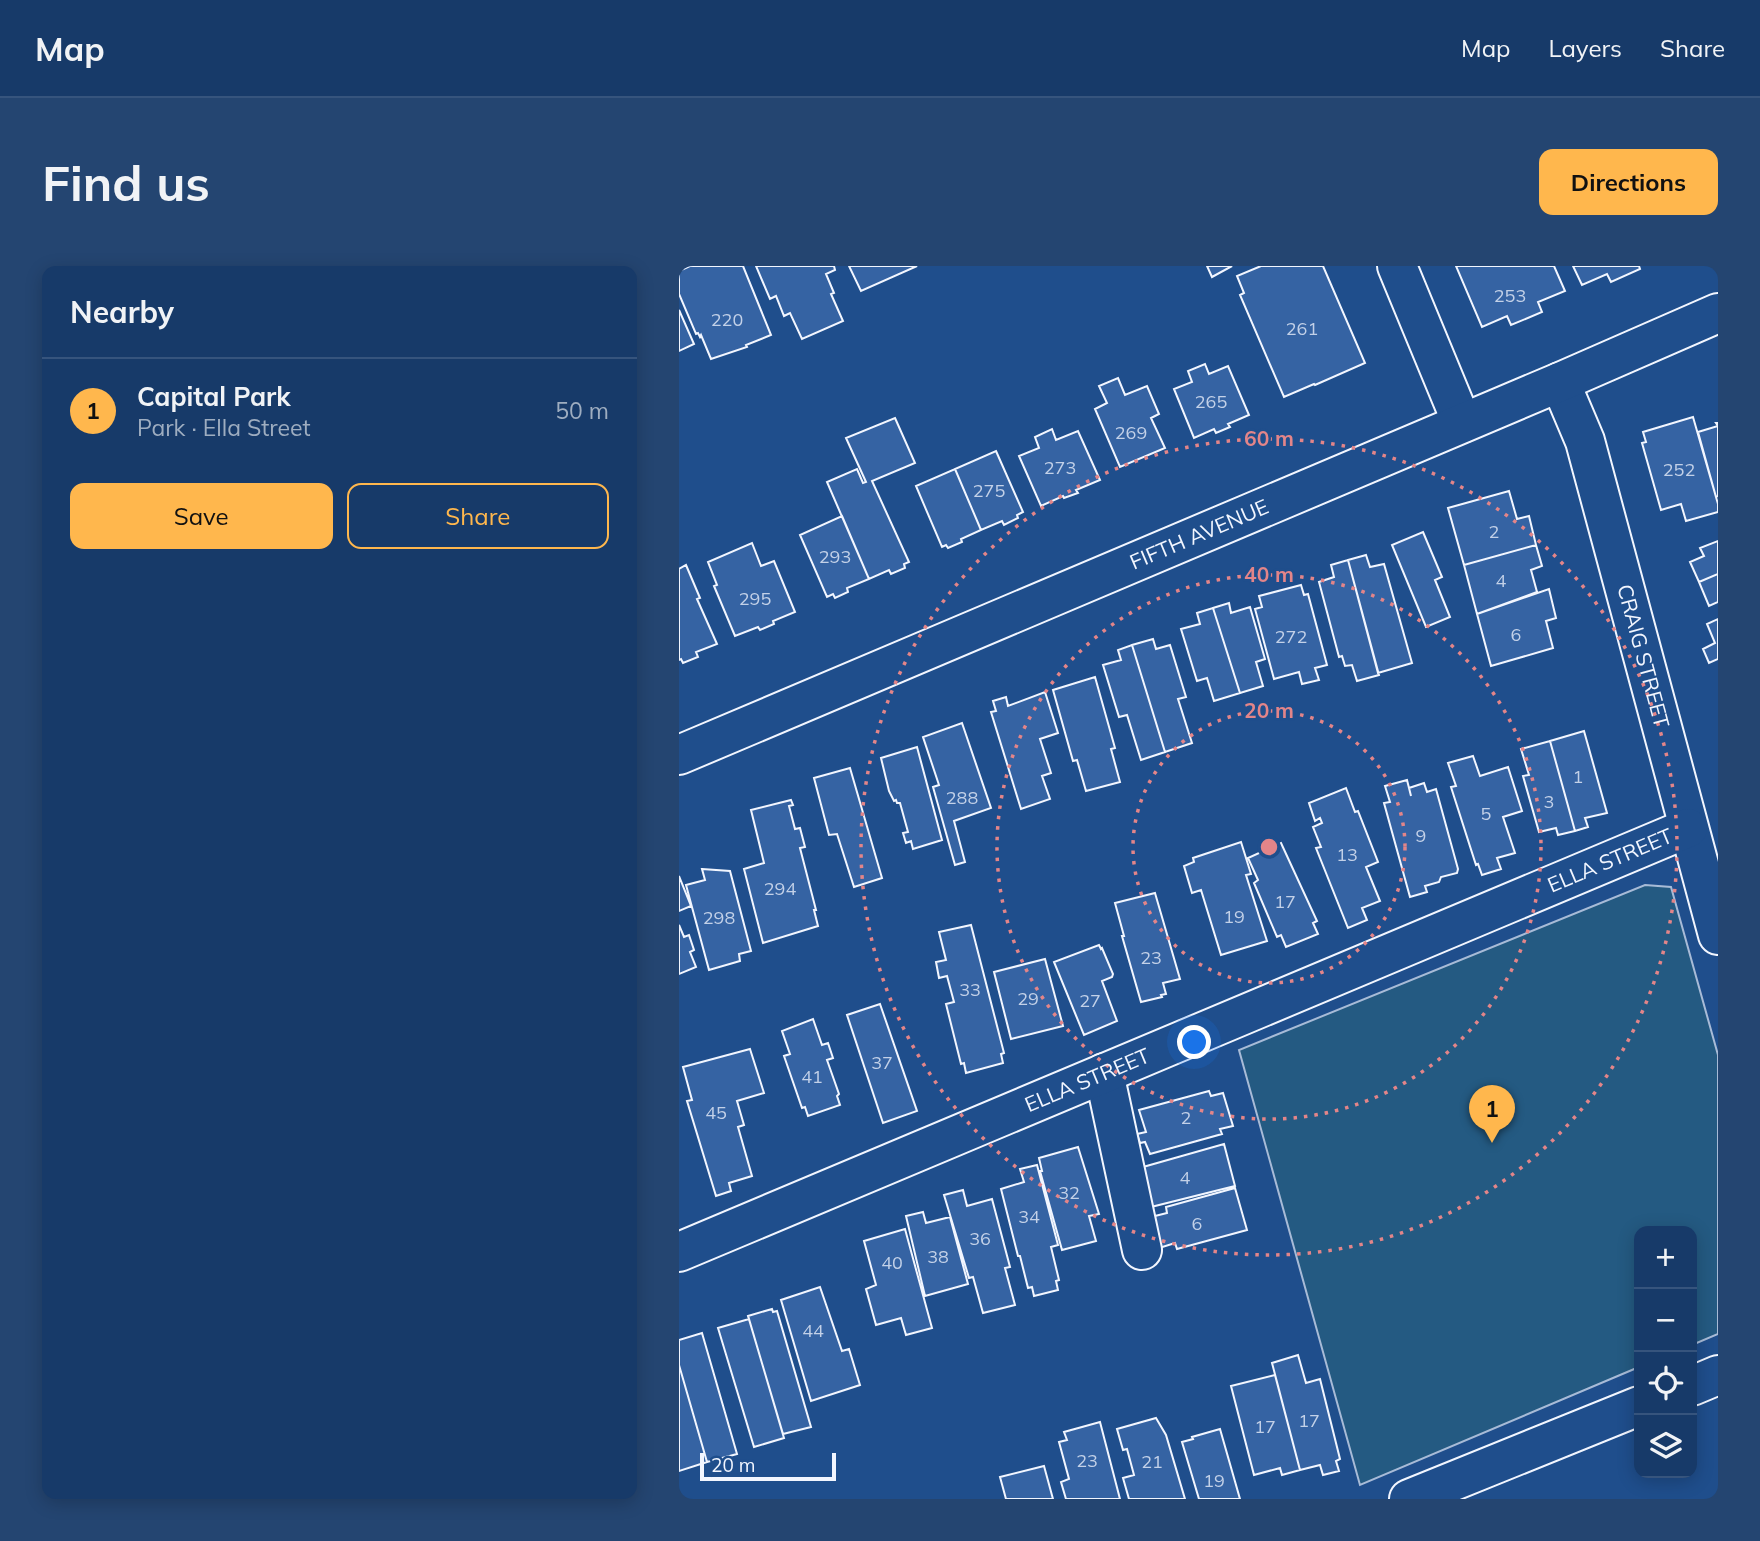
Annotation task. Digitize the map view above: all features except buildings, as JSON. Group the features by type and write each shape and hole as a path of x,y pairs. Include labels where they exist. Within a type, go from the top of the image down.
{"street":[{"path":"1397,266 1462,423"},
{"name":"FIFTH AVENUE","path":"679,755 1718,313"},
{"name":"CRAIG STREET","path":"1560,382 1585,442 1718,935"},
{"name":"ELLA STREET","path":"679,1252 1688,828"},
{"path":"1104,1073 1142,1250"},
{"path":"1697,1384 1718,1375"},
{"path":"1409,1499 1634,1408"}],"shaded area":[{"path":"1645,885 1671,887 1718,1055 1718,1334 1697,1343 1697,1226 1634,1226 1634,1369 1360,1485 1239,1050"}],"place":[{"name":"Capital Park","path":"1492,1143"}]}
